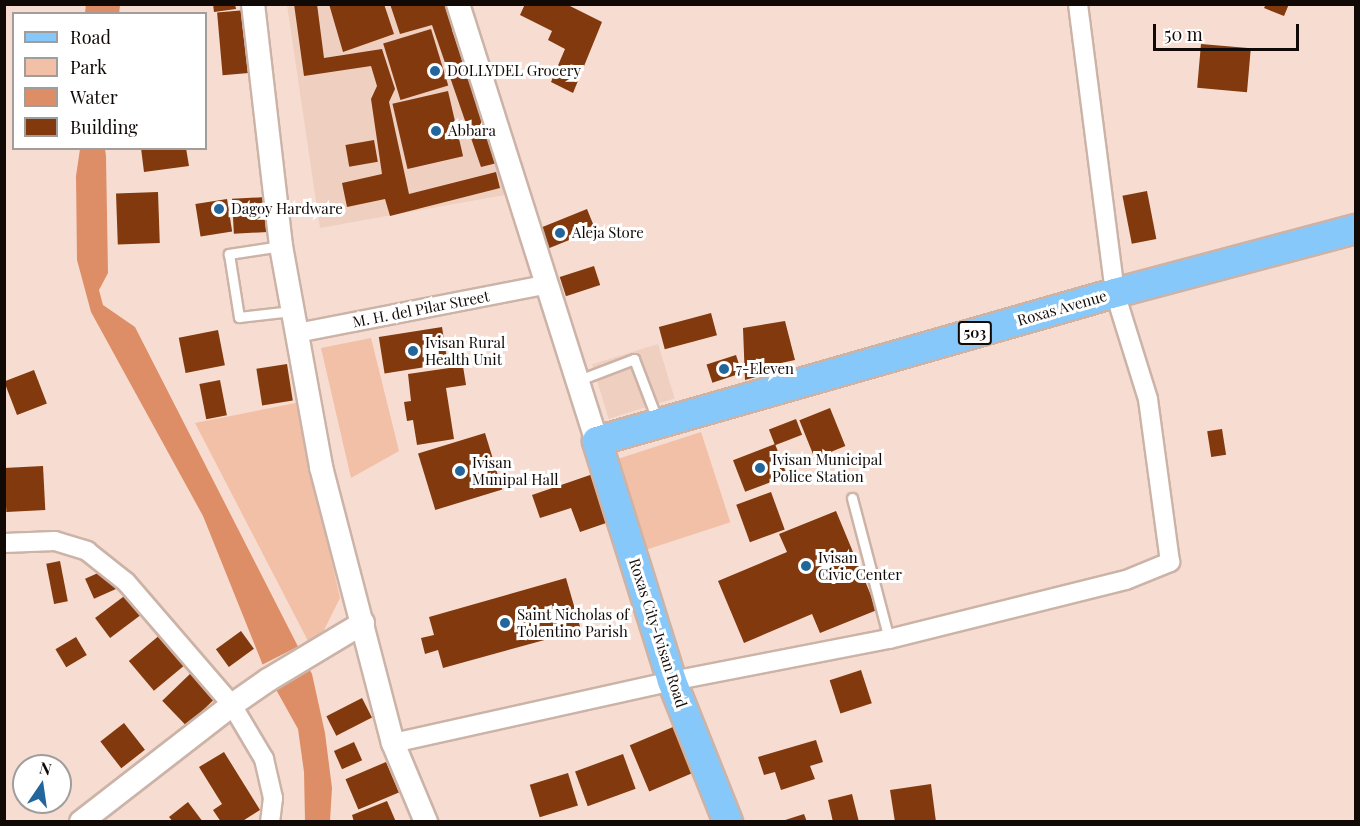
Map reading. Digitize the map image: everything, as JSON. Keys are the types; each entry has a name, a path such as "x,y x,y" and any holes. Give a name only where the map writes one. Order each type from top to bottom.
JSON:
{"main road":[{"name":"Roxas Avenue","path":"597,441 1115,293 1356,229"},
{"name":"Roxas City-Ivisan Road","path":"597,441 672,681 728,822"}],"street":[{"path":"253,4 280,246 321,467 393,743 426,822"},
{"path":"458,4 511,165 545,285 579,380 597,441"},
{"path":"393,743 672,681 889,639 1126,580 1170,562 1148,399 1115,293 1078,4"},
{"name":"M. H. del Pilar Street","path":"295,322 545,285"},
{"path":"4,543 55,541 87,551 126,582 232,705 264,759 273,798 270,822"},
{"path":"81,822 232,705 309,654 363,623"}],"lane":[{"path":"280,246 229,254 238,317 295,322"},
{"path":"579,380 634,359 658,422"},
{"path":"852,498 889,639"}],"shaded area":[{"path":"287,5 449,5 510,194 320,228"},
{"path":"658,344 675,399 609,419 592,364"}],"green space":[{"path":"371,338 399,451 351,478 321,348"},
{"path":"296,403 340,598 323,632 308,641 195,423"},
{"path":"701,432 730,522 640,552 611,461"}],"water":[{"path":"80,150 105,150 108,273 99,290 103,305 135,327 312,674 325,733 332,788 330,821 305,821 304,772 298,729 264,668 203,516 91,312 77,260 76,176"}],"pier":[{"path":"301,645 313,669 271,690 259,666"}],"building":[{"path":"213,4 235,4 236,9 214,12"},
{"path":"294,4 317,4 324,58 382,49 395,89 389,102 409,194 496,172 500,188 390,216 385,199 347,207 342,183 382,174 371,99 377,86 371,66 304,76"},
{"path":"329,4 384,4 394,34 343,52"},
{"path":"390,4 453,4 458,28 452,30 497,163 481,167 432,25 400,34"},
{"path":"525,4 566,4 602,22 573,93 551,82 565,49 548,40 552,31 520,15"},
{"path":"1266,4 1289,4 1284,16 1264,8"},
{"path":"246,10 251,73 223,75 217,13"},
{"path":"431,29 448,85 400,100 383,44"},
{"path":"1201,44 1251,48 1247,92 1197,88"},
{"path":"448,91 463,156 408,169 392,104"},
{"path":"374,140 378,162 349,167 345,145"},
{"path":"141,150 186,150 189,166 144,172"},
{"path":"1147,191 1156,239 1132,244 1122,196"},
{"path":"158,192 160,243 118,244 116,193"},
{"path":"266,197 268,232 234,234 232,199"},
{"path":"227,199 232,232 201,237 195,204"},
{"path":"587,209 595,229 545,250 537,229"},
{"path":"594,266 600,285 566,296 560,277"},
{"path":"711,313 717,335 665,349 659,327"},
{"path":"785,321 795,360 781,363 782,370 745,380 743,328"},
{"name":"Ivisan Rural Health Unit","path":"442,327 448,364 385,374 379,337"},
{"path":"218,330 225,365 186,373 179,338"},
{"name":"7-Eleven","path":"736,355 742,373 712,383 707,365"},
{"path":"287,364 293,401 262,405 256,369"},
{"path":"463,366 466,385 446,388 454,439 417,445 413,420 407,421 404,402 411,401 408,374"},
{"path":"34,370 47,404 17,415 4,381"},
{"path":"220,380 227,415 206,419 199,384"},
{"path":"830,408 845,446 815,458 799,420"},
{"path":"796,419 802,435 775,445 769,429"},
{"path":"1222,429 1226,455 1211,457 1207,431"},
{"name":"Ivisan Munipal Hall","path":"485,433 502,489 435,510 418,453"},
{"name":"Ivisan Municipal Police Station","path":"775,444 787,476 745,492 733,460"},
{"path":"43,466 45,510 6,512 4,468"},
{"path":"593,474 609,522 580,532 571,508 540,518 532,495"},
{"path":"771,492 785,530 750,542 736,505"},
{"name":"Ivisan Civic Center","path":"836,511 877,610 820,633 812,614 744,643 718,581 787,552 779,534"},
{"path":"60,561 68,601 54,604 46,564"},
{"path":"107,569 116,589 94,599 85,579"},
{"name":"Saint Nicholas of Tolentino Parish","path":"566,578 581,630 443,668 438,650 425,654 421,638 434,635 429,617"},
{"path":"127,594 142,614 110,638 95,618"},
{"path":"241,631 254,649 229,667 216,649"},
{"path":"161,634 186,664 154,691 129,661"},
{"path":"76,637 87,655 66,667 55,649"},
{"path":"861,670 872,703 840,713 830,680"},
{"path":"191,673 215,698 187,726 162,701"},
{"path":"362,698 372,718 336,736 326,716"},
{"path":"124,723 145,750 121,768 100,741"},
{"path":"673,727 693,773 649,791 630,745"},
{"path":"816,740 823,762 810,766 815,779 781,790 775,772 764,775 758,757"},
{"path":"354,742 362,760 342,769 334,751"},
{"path":"224,752 260,810 241,822 221,822 213,810 222,804 199,767"},
{"path":"623,754 636,789 588,806 575,771"},
{"path":"386,762 399,792 358,810 345,779"},
{"path":"568,773 578,806 540,817 530,785"},
{"path":"931,784 936,822 895,822 890,790"},
{"path":"852,794 859,822 833,822 828,800"},
{"path":"387,801 396,822 354,822 352,815"},
{"path":"188,802 203,822 173,822 169,817"},
{"path":"804,814 807,822 782,822 782,821"}],"waterway":[{"path":"102,12 103,4"}],"place":[{"name":"DOLLYDEL Grocery","path":"435,71"},
{"name":"Abbara","path":"436,131"},
{"name":"Dagoy Hardware","path":"219,209"},
{"name":"Aleja Store","path":"560,233"},
{"name":"Ivisan Rural Health Unit","path":"413,351"},
{"name":"7-Eleven","path":"724,369"},
{"name":"Ivisan Municipal Police Station","path":"760,468"},
{"name":"Ivisan Munipal Hall","path":"460,471"},
{"name":"Ivisan Civic Center","path":"806,566"},
{"name":"Saint Nicholas of Tolentino Parish","path":"505,623"}]}
